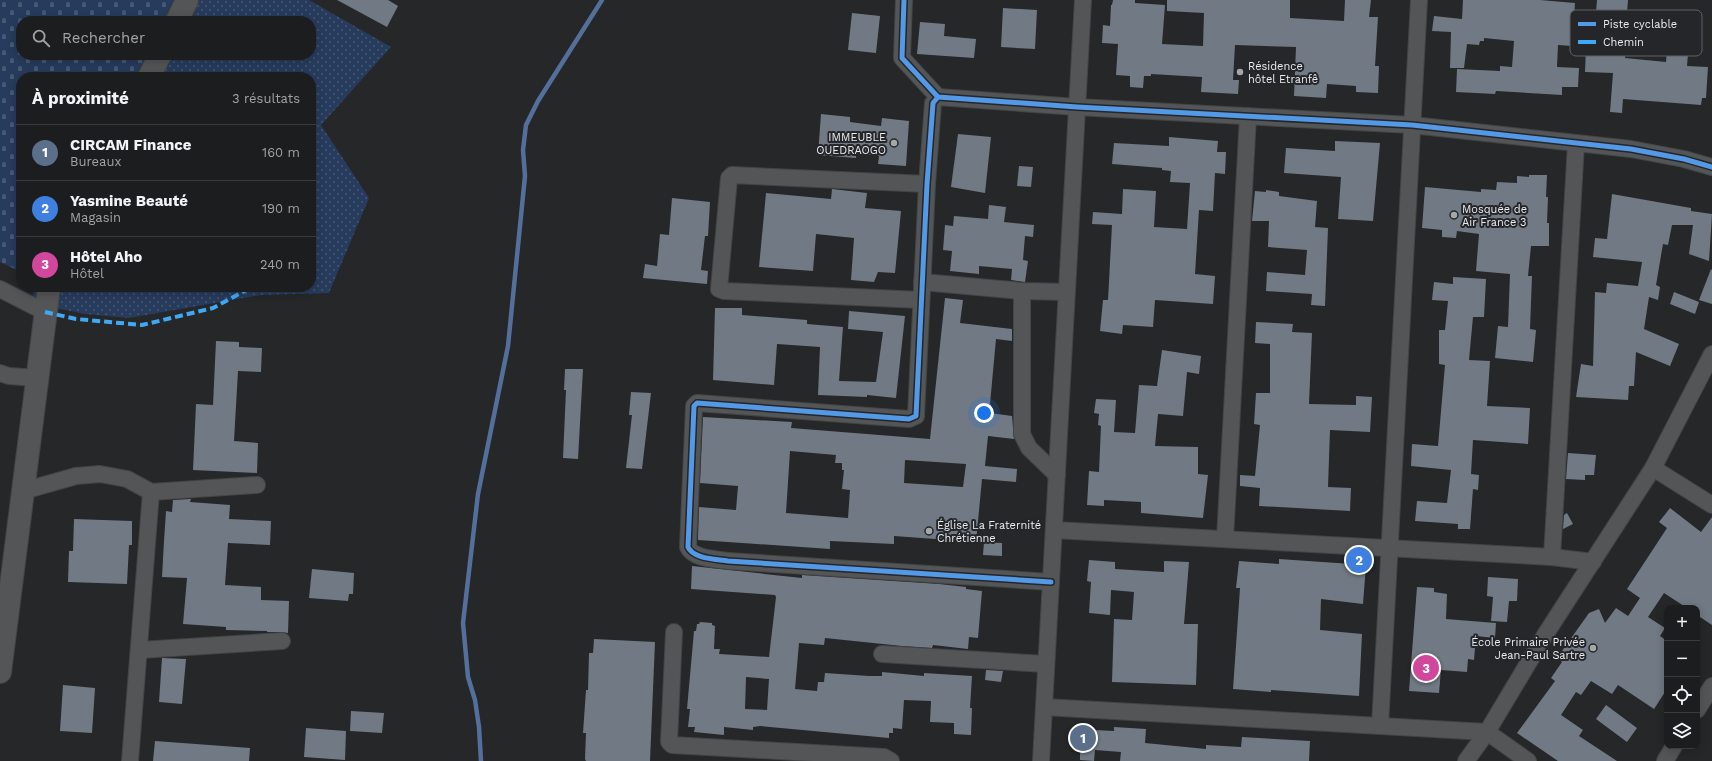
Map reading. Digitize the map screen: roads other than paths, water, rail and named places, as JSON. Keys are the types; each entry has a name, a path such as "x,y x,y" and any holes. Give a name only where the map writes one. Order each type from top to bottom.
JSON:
{"street":[{"path":"180,16 188,0"},
{"path":"904,0 902,58 938,97 1077,107 1412,125 1631,149 1684,159 1712,167"},
{"path":"1041,761 1082,0"},
{"path":"1380,726 1419,0"},
{"path":"152,72 158,60"},
{"path":"938,97 933,103 927,184 916,416 912,419 701,402 694,406 688,547 690,552 696,555 728,561 1051,582"},
{"path":"1225,539 1248,116"},
{"path":"1552,557 1576,144"},
{"path":"921,300 724,291 719,288 729,178 732,175 927,184"},
{"path":"922,282 1022,291 1067,292"},
{"path":"0,290 45,312"},
{"path":"1022,291 1022,434 1029,448 1057,475"},
{"path":"0,672 48,292"},
{"path":"1466,761 1487,732 1545,635 1653,468 1712,354"},
{"path":"0,373 9,376 37,378"},
{"path":"1653,468 1712,505"},
{"path":"23,491 76,476 100,474 127,479 151,492 257,485"},
{"path":"130,761 140,650 151,492"},
{"path":"1054,530 1552,557 1593,562"},
{"path":"674,632 669,742 672,745 738,755 884,758 891,761"},
{"path":"140,650 282,641"},
{"path":"882,654 1046,664"},
{"path":"1700,707 1710,695"},
{"path":"1044,708 1487,732 1528,761"},
{"path":"1665,761 1672,749"}],"waterway":[{"path":"481,761 479,727 475,700 468,677 463,623 478,494 508,346 525,176 523,150 526,125 538,101 602,0"}],"place":[{"name":"Résidence hôtel Etranfê","path":"1240,72"},
{"name":"IMMEUBLE OUEDRAOGO","path":"894,143"},
{"name":"Mosquée de Air France 3","path":"1454,215"},
{"name":"Église La Fraternité Chrétienne","path":"929,531"},
{"name":"Yasmine Beauté","path":"1359,560"},
{"name":"École Primaire Privée Jean-Paul Sartre","path":"1593,648"},
{"name":"Hôtel Aho","path":"1426,668"},
{"name":"CIRCAM Finance","path":"1083,738"}]}
